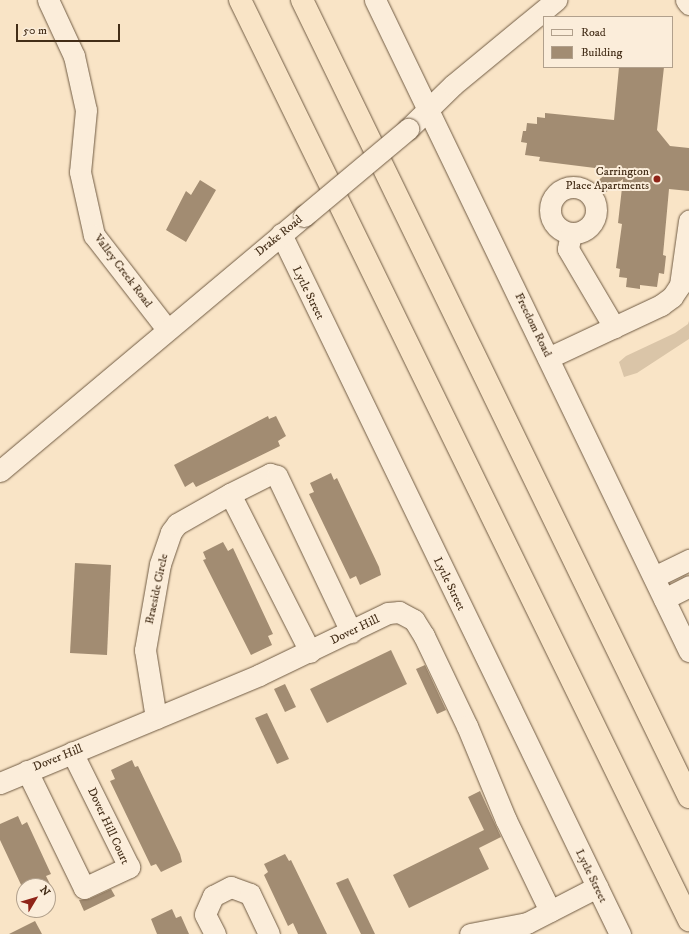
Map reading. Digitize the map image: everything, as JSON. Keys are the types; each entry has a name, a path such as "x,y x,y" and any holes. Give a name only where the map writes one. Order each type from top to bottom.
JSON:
{"highway":[{"path":"240,0 689,920"},
{"path":"302,0 689,797"}],"street":[{"name":"Valley Creek Road","path":"48,0 74,56 86,110 80,172 94,235 167,329"},
{"name":"Freedom Road","path":"375,0 429,109 689,650"},
{"name":"Drake Road","path":"0,471 167,329 408,129 453,85 556,0"},
{"path":"686,0 689,4"},
{"path":"548,358 661,305 672,297 680,285 686,268 689,221"},
{"path":"571,233 568,249 614,327"},
{"name":"Lytle Street","path":"281,234 620,934"},
{"name":"Braeside Circle","path":"156,718 145,650 160,564 171,532 177,524 230,494 270,474 277,476 351,632"},
{"path":"230,494 310,652"},
{"path":"654,577 689,560"},
{"path":"664,599 689,586"},
{"name":"Dover Hill","path":"0,783 310,652 388,613 399,612 407,614 419,626 467,726 506,820 550,911"},
{"name":"Dover Hill Court","path":"27,771 84,888 129,867 72,752"},
{"path":"215,934 205,914 214,896 231,887 250,894 269,934"},
{"path":"470,934 527,922 597,887"}],"shaded area":[{"path":"689,321 689,339 637,373 624,377 619,362 626,356 675,333 688,324"}],"building":[{"name":"Carrington Place Apartments","path":"619,68 664,68 657,130 670,146 689,148 689,191 669,189 663,255 666,256 664,274 659,273 657,287 640,285 640,289 626,287 627,278 619,277 620,269 616,268 622,224 618,223 623,179 605,193 596,182 611,170 539,161 540,157 525,155 527,143 521,142 523,131 526,131 527,123 537,124 537,117 545,118 545,113 614,120"},
{"path":"200,180 216,190 186,242 166,230 186,191 191,195"},
{"path":"268,416 269,419 276,416 286,436 278,441 280,446 196,487 193,482 185,487 174,465"},
{"path":"331,473 334,480 337,478 379,567 381,575 360,585 356,576 350,579 309,494 314,492 310,483"},
{"path":"223,542 228,551 233,548 273,634 268,636 272,645 251,655 203,560 206,559 203,552"},
{"path":"75,563 111,565 107,655 70,653"},
{"path":"391,650 407,684 327,723 310,689"},
{"path":"425,665 446,710 437,714 416,669"},
{"path":"285,684 296,707 285,712 274,689"},
{"path":"267,713 289,759 277,764 255,718"},
{"path":"132,760 135,767 138,766 180,854 182,862 161,872 156,864 151,866 110,781 115,779 111,770"},
{"path":"480,791 501,837 479,848 489,869 409,908 393,875 484,830 468,797"},
{"path":"18,816 22,825 27,822 51,874 46,876 47,878 18,878 0,840 0,824"},
{"path":"285,854 289,861 291,860 327,934 298,934 293,923 288,926 264,875 268,872 264,864"},
{"path":"348,878 375,934 361,934 336,883"},
{"path":"111,889 115,896 84,911 79,900 89,899"},
{"path":"172,909 176,918 181,916 189,934 157,934 151,919"},
{"path":"35,921 42,934 9,934"}],"place":[{"name":"Carrington Place Apartments","path":"657,179"}]}
